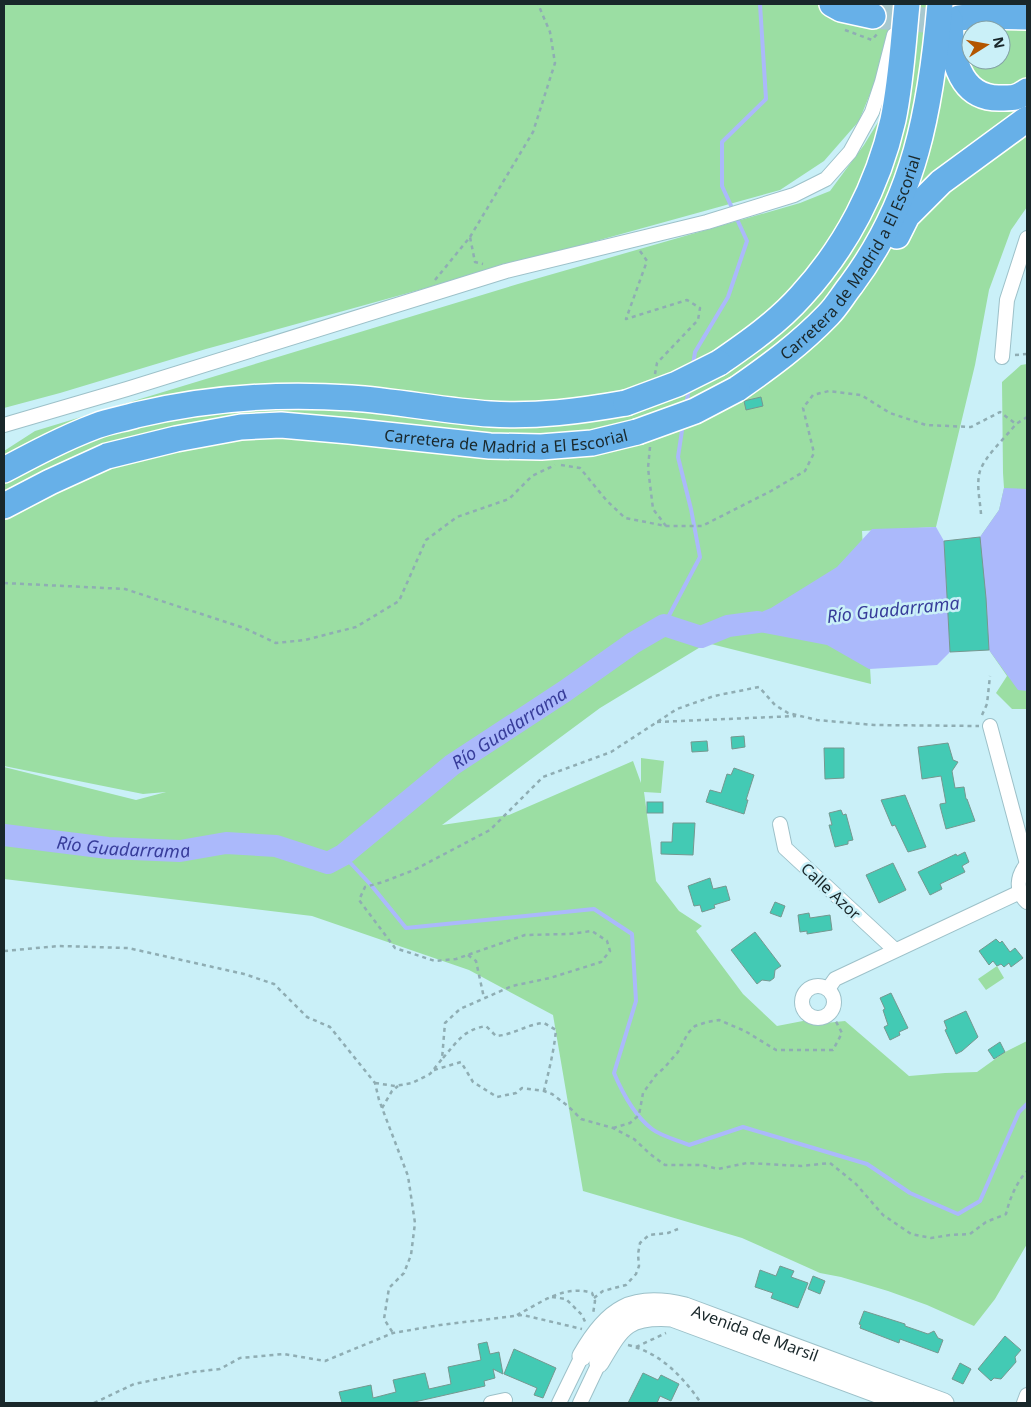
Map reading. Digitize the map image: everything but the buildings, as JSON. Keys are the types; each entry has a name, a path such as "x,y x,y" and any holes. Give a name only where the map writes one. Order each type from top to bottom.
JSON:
{"highway":[{"path":"832,4 841,9 873,16"},
{"name":"Carretera de Madrid a El Escorial","path":"4,470 38,452 98,425 168,408 238,398 288,395 352,398 491,414 532,414 584,411 626,402 677,384 719,362 755,338 800,298 833,258 860,212 881,162 893,121 901,72 907,4"},
{"name":"Carretera de Madrid a El Escorial","path":"4,506 50,482 107,456 176,439 241,427 281,425 349,430 490,446 541,447 592,443 637,432 695,412 737,389 786,355 829,314 868,262 895,212 912,168 925,120 935,61 940,4"},
{"path":"962,12 1004,4"},
{"path":"962,12 1027,17"},
{"path":"962,12 950,46 958,72 969,87 988,98 1017,98 1027,91"},
{"path":"786,355 820,335 856,297 892,246 907,216 941,182 1027,119"}],"street":[{"path":"4,424 136,386 506,271 707,222 794,195 826,179 850,152 872,112 894,36 907,4"},
{"path":"1002,357 1008,300 1027,238"},
{"path":"828,989 835,980 895,950 1023,897 1018,882 1020,872 1027,864 984,726"},
{"name":"Calle Azor","path":"780,824 785,848 895,950"},
{"path":"817,986 828,989 834,1000 831,1012 826,1016 814,1017 804,1009 802,1003 806,992 817,986"},
{"name":"Avenida de Marsil","path":"582,1356 591,1335 628,1306 647,1302 665,1302 685,1307 944,1403"},
{"name":"Avenida de Marsil","path":"599,1364 614,1338 627,1323 639,1318 672,1317 904,1403"},
{"path":"559,1403 582,1356"},
{"path":"580,1403 599,1364"},
{"path":"1024,1403 1027,1395"}],"path":[{"path":"421,297 470,237 533,132 555,63 550,32 538,4"},
{"path":"470,237 475,262 506,271"},
{"path":"632,240 647,261 626,319 687,300 700,308 698,320 657,363"},
{"path":"4,583 126,589 244,628 276,643 305,640 356,627 399,601 426,540 457,517 508,500 532,476 556,464 580,468 607,501 625,518 666,526 702,526 771,491 805,471 814,453 802,408 813,395 829,391 861,396 890,413 926,425 971,427 1000,412 1016,424"},
{"path":"981,514 980,471 988,457 1016,424 1027,418"},
{"path":"442,1059 445,1023 460,1009 512,986 550,978 601,962 610,951 607,941 592,931 569,934 525,935 456,959 435,961 395,948 359,900 365,887 414,870 490,830 543,777 610,752 677,709 714,696 759,687 775,705 788,713 817,720 874,725 984,726 990,676"},
{"path":"657,722 800,716"},
{"path":"4,950 59,946 128,948 244,974 274,984 307,1017 330,1027 375,1083 382,1109 408,1176 415,1223 411,1255 404,1273 389,1288 384,1319 393,1333"},
{"path":"468,955 476,962 484,998"},
{"path":"613,1128 630,1123 639,1115 643,1093 656,1075 678,1052 688,1033 695,1026 719,1020 745,1031 776,1050 833,1050 842,1033 831,1012"},
{"path":"375,1083 399,1085 412,1083 430,1074 466,1032 478,1027 486,1026 496,1036 507,1035 533,1024 544,1023 556,1030 554,1052 550,1060 544,1091"},
{"path":"434,1070 461,1062 473,1082 497,1096 516,1093 522,1088 544,1091 568,1106 581,1119 613,1128 634,1139 665,1165 702,1165 718,1169 747,1163 800,1166 830,1163 856,1184 883,1215 911,1234 932,1238 970,1234 986,1222 1006,1214 1010,1197 1027,1171"},
{"path":"382,1109 392,1091 399,1085"},
{"path":"594,1298 603,1291 626,1285 636,1274 639,1266 638,1254 640,1243 650,1235 668,1233 678,1229"},
{"path":"514,1316 551,1297 572,1290 582,1290 592,1293 594,1298 591,1335"},
{"path":"551,1297 566,1299 582,1315 591,1335"},
{"path":"94,1403 134,1384 193,1372 220,1369 240,1358 284,1354 325,1361 393,1333 514,1316 522,1315 582,1329 591,1335"},
{"path":"669,1329 665,1334 636,1347 676,1370 701,1403"}],"green space":[{"path":"4,4 1027,4 1027,207 1011,230 989,290 975,365 936,527 862,531 871,684 707,643 600,708 442,825 509,815 633,761 641,783 641,758 664,761 661,793 644,792 656,881 679,911 702,926 696,931 743,994 777,1026 808,1020 816,1024 845,1021 909,1076 977,1072 1005,1052 1027,1041 1027,1244 995,1299 974,1326 927,1305 888,1291 841,1277 820,1273 742,1238 583,1191 553,1015 469,970 312,916 4,879 4,767 136,800 166,792 143,794 4,766 4,451 35,431 518,284 800,203 830,191 864,145 886,109 888,71 874,84 859,121 824,161 780,190 206,349 4,408"},
{"path":"1027,364 1027,709 1012,709 996,693 1007,676 989,650 980,537 999,510 1004,488 1002,382 1021,365"},
{"path":"997,966 1004,978 986,990 978,979"}],"water":[{"path":"1004,488 1027,489 1027,691 1018,690 989,650 980,537 999,510"},
{"path":"936,527 944,541 950,652 937,665 869,669 827,645 728,626 771,608 837,567 872,529"}],"waterway":[{"path":"733,210 722,186 722,142 766,99 760,4"},
{"path":"693,365 695,352 728,297 747,241 736,217"},
{"path":"686,405 689,389"},
{"path":"664,625 700,557 691,509 678,457 683,424"},
{"name":"Río Guadarrama","path":"4,835 108,848 180,851 226,843 276,846 328,863 343,855 452,765 565,691 633,643 664,625 701,637 728,626 758,622"},
{"path":"343,855 371,885 406,928 594,909 632,934 636,1001 614,1073 630,1103 646,1124 660,1134 689,1145 743,1127 867,1164 910,1193 958,1214 980,1201 1019,1112 1027,1104"}],"tunnel":[{"path":"873,16 924,20 959,18"}]}
